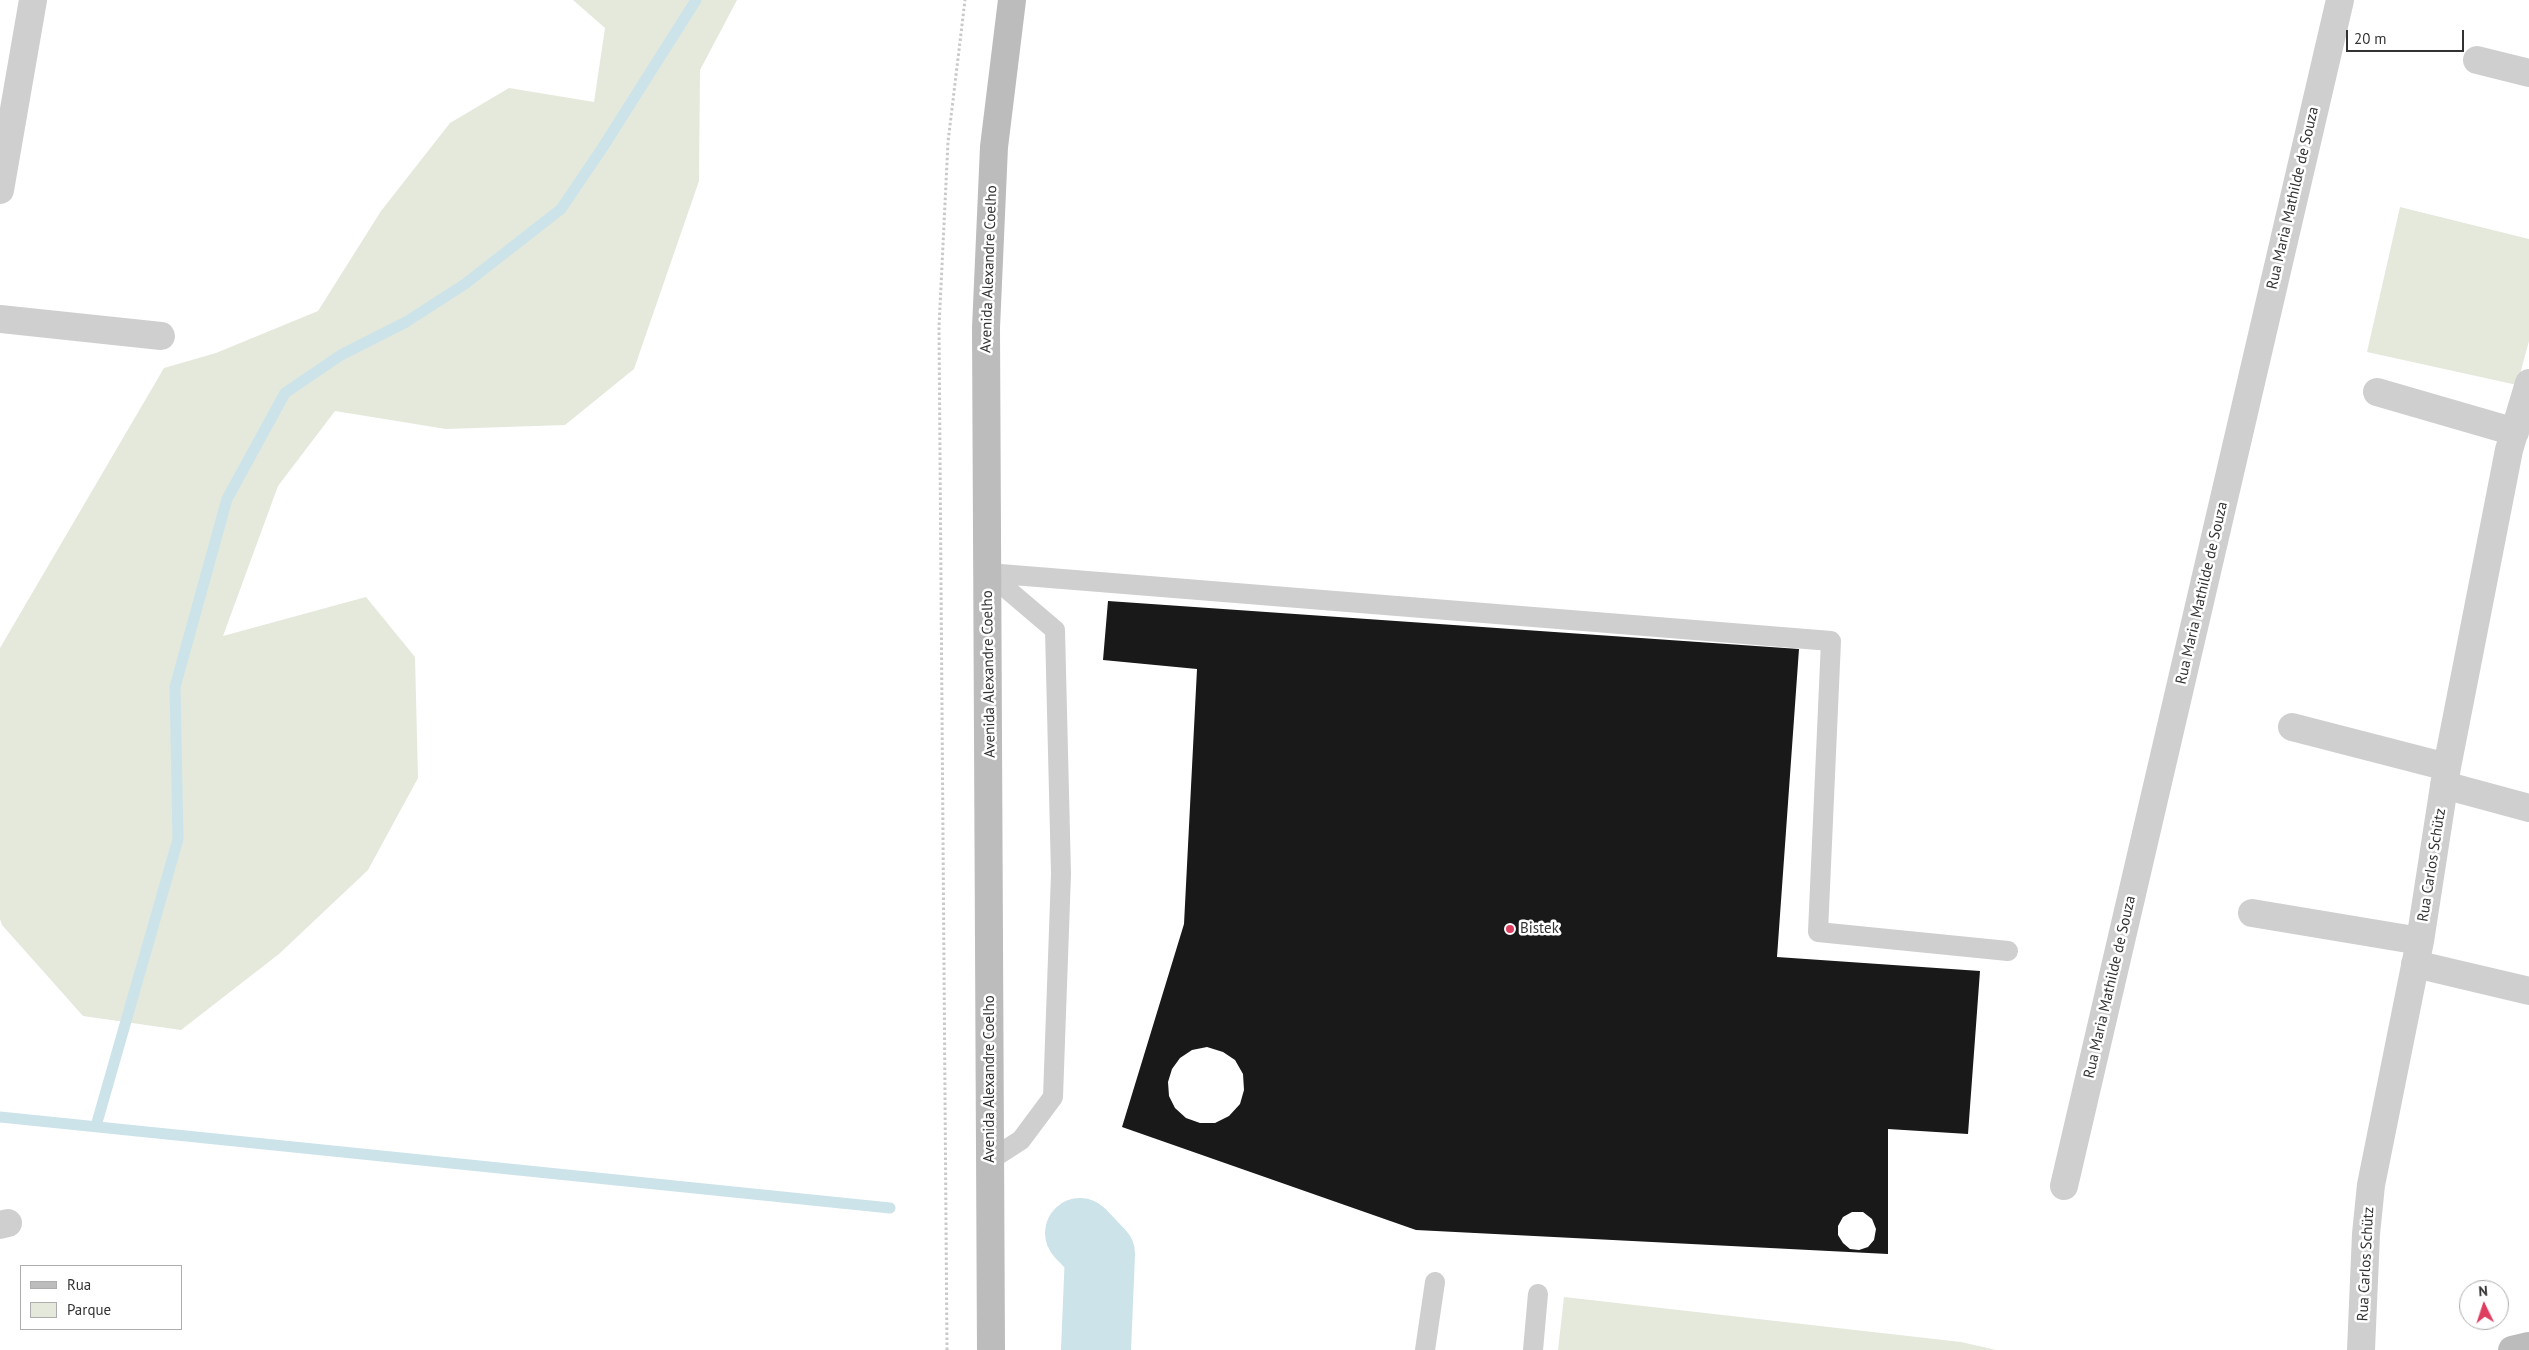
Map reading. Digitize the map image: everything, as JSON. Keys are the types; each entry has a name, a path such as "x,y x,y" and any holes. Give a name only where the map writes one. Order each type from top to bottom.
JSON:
{"main road":[{"name":"Avenida Alexandre Coelho","path":"991,1350 986,328 989,225 994,147 1012,0"},
{"path":"2512,1350 2529,1346"}],"street":[{"path":"0,190 33,0"},
{"name":"Rua Maria Mathilde de Souza","path":"2064,1186 2340,0"},
{"path":"2477,60 2529,73"},
{"path":"0,320 161,336"},
{"name":"Rua Carlos Schütz","path":"2361,1350 2366,1234 2371,1185 2418,952 2446,776 2518,446 2529,383"},
{"path":"2377,392 2518,446"},
{"path":"2292,727 2446,776 2529,808"},
{"path":"2252,913 2418,952 2529,991"}],"lane":[{"path":"988,573 1831,640 1818,932 2008,951"},
{"path":"988,573 1055,630 1061,874 1053,1097 1021,1140 990,1160"},
{"path":"1425,1350 1435,1282"},
{"path":"1533,1350 1538,1294"}],"path":[{"path":"947,1350 939,327 948,142 965,0"}],"green space":[{"path":"573,0 737,0 700,70 699,181 634,369 565,425 446,429 335,411 278,486 223,636 366,597 415,657 418,778 368,870 279,954 181,1030 83,1016 2,925 0,919 0,648 164,368 216,353 318,311 381,211 450,123 509,88 594,102 605,28"},
{"path":"2400,207 2529,239 2529,341 2517,385 2367,352"},
{"path":"1564,1297 1961,1342 1996,1350 1558,1350"}],"building":[{"path":"1108,601 1799,649 1777,957 1980,971 1968,1134 1888,1129 1888,1254 1416,1230 1122,1127 1184,924 1197,669 1103,660","holes":["1207,1047 1223,1052 1235,1060 1243,1074 1244,1090 1240,1104 1229,1116 1215,1123 1200,1123 1186,1118 1175,1108 1169,1096 1168,1082 1172,1069 1180,1058 1192,1050","1852,1212 1863,1212 1872,1219 1876,1229 1874,1240 1868,1247 1859,1250 1850,1249 1838,1235 1838,1226 1843,1217"]}],"waterway":[{"path":"96,1126 178,839 175,687 227,499 285,393 341,355 406,322 465,284 561,209 603,147 696,0"},
{"path":"0,1117 890,1208"},
{"path":"1080,1233 1100,1254 1096,1350"}],"place":[{"name":"Bistek","path":"1510,929"}]}
